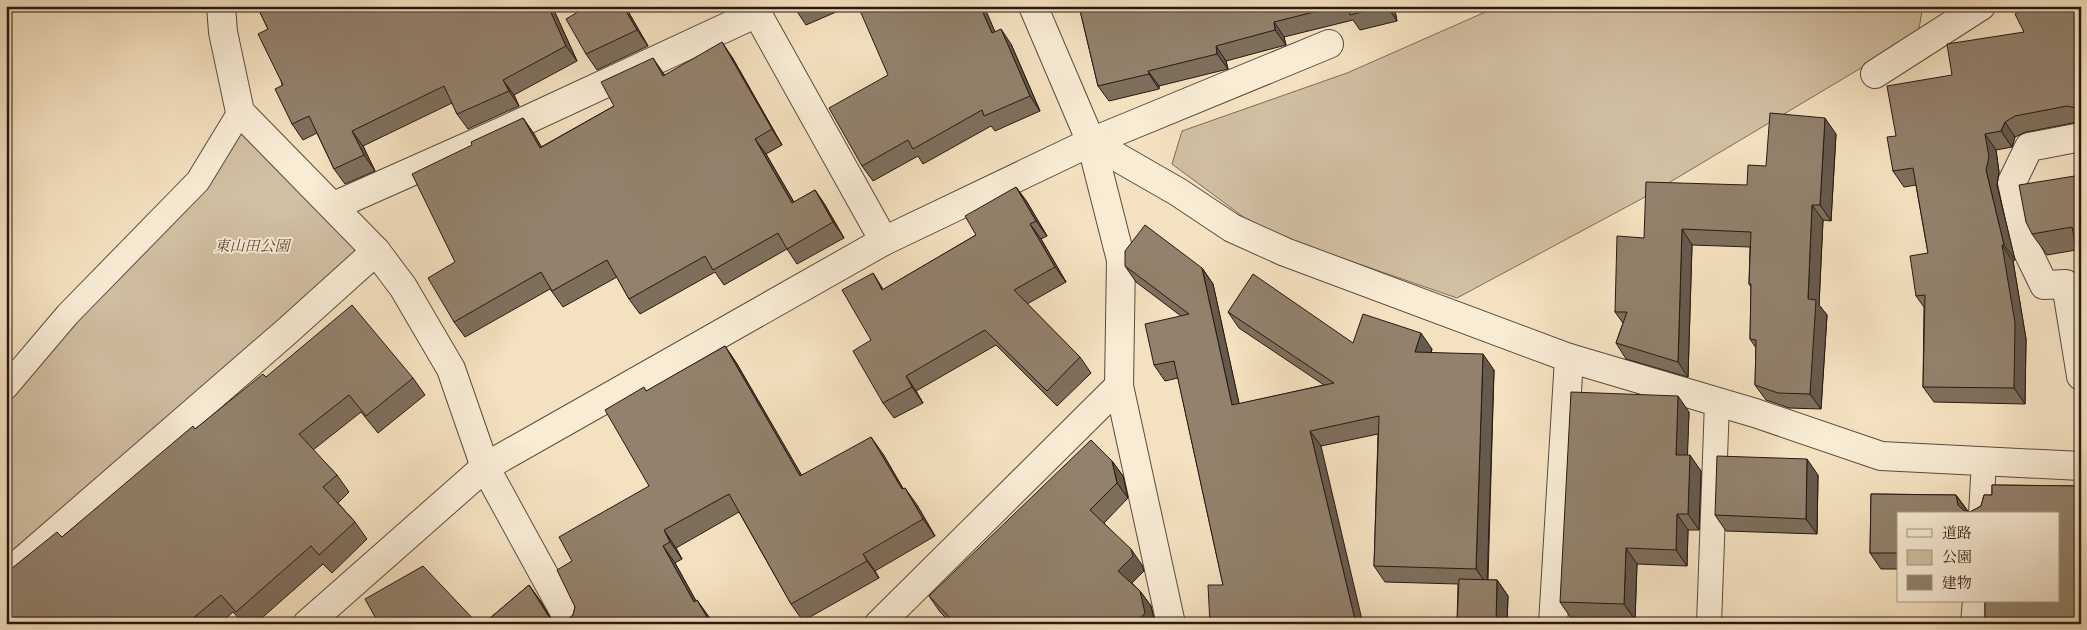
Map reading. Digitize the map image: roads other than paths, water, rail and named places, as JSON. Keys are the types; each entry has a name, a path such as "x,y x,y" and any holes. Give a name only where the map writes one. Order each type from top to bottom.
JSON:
{"street":[{"path":"221,6 223,32 240,112 376,251 403,287 451,369 485,467 571,624"},
{"path":"1033,6 1091,142 1121,260 1119,386 1171,624"},
{"path":"1875,74 1981,6"},
{"path":"334,206 505,130 754,10 795,79 884,241"},
{"path":"308,623 485,467 884,241 1091,142 1329,44"},
{"path":"2081,138 2029,147 2012,182 2026,248 2044,285 2066,284 2081,376"},
{"path":"1091,142 1178,192 1232,228 1285,252 1569,358 1717,402 1880,456 2081,466"},
{"path":"6,575 285,333 376,251"},
{"path":"1553,624 1569,358"},
{"path":"879,624 1119,386"}],"lane":[{"path":"6,387 68,314 198,181 240,112"},
{"path":"1709,624 1717,402"},
{"path":"1980,512 1984,461"},
{"path":"1974,624 1975,602"}],"park label":[{"name":"東山田公園","path":"252,246"}]}
